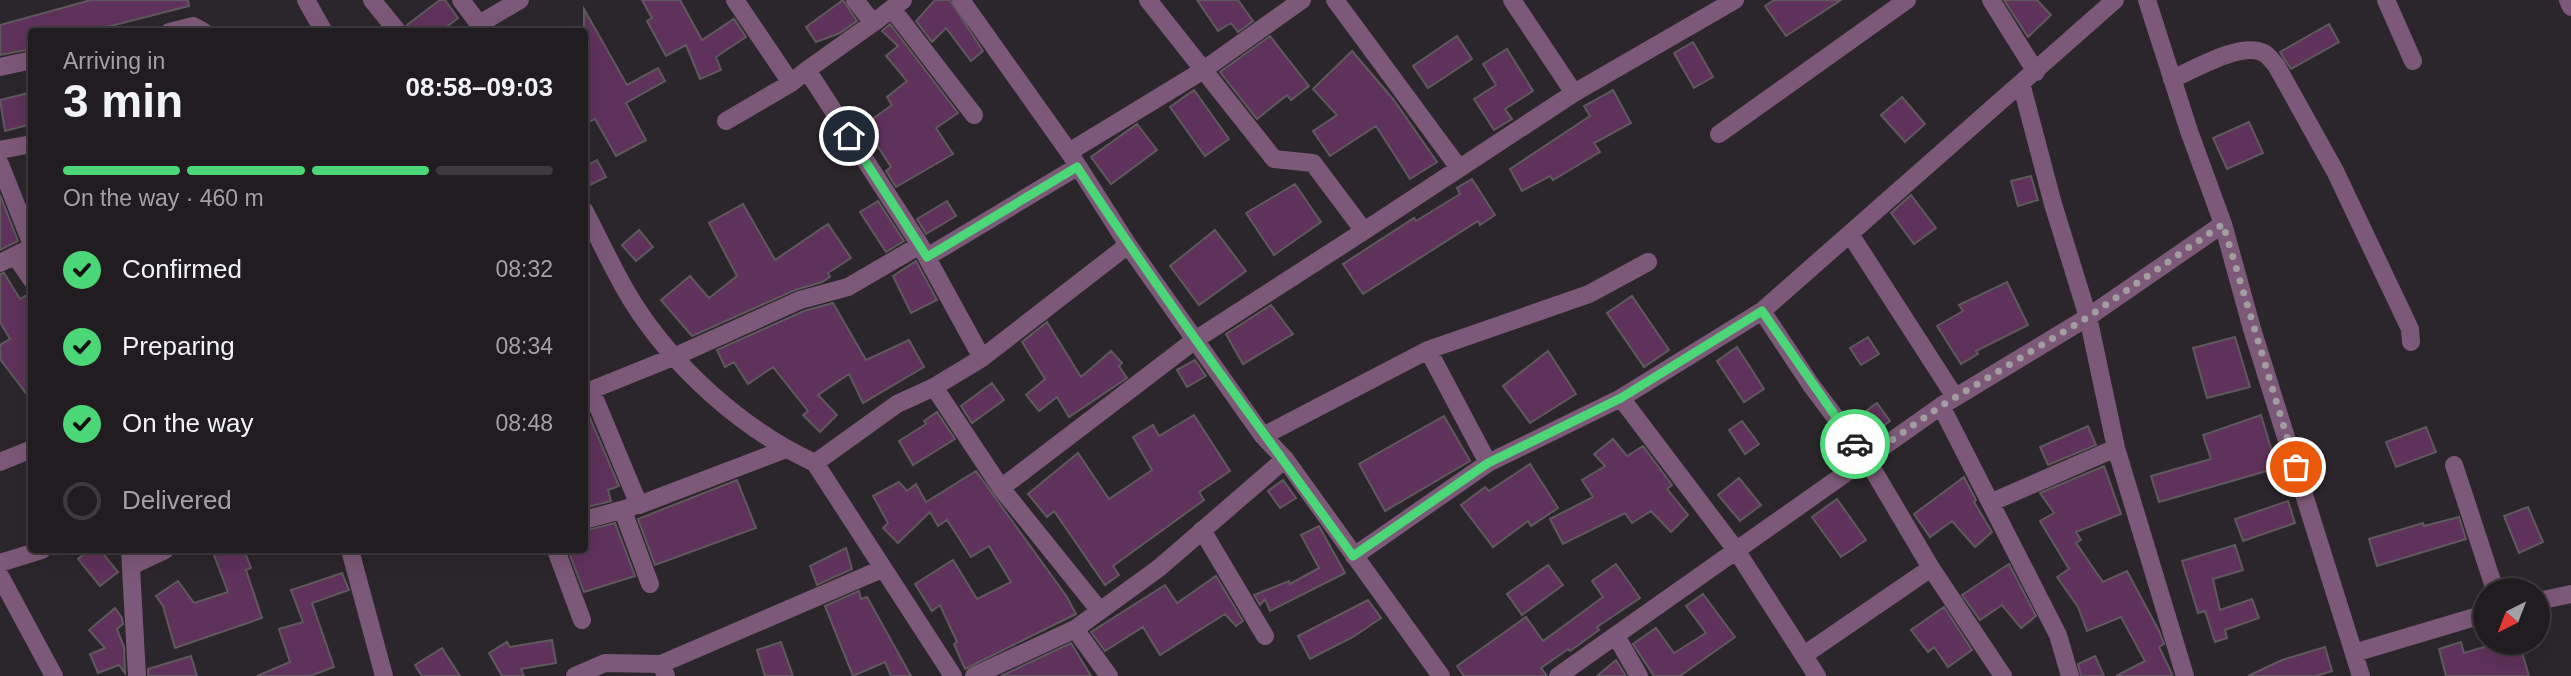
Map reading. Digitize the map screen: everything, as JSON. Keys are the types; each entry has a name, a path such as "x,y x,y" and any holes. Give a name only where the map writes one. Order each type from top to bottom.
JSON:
{"street":[{"path":"306,0 322,28"},
{"path":"372,0 395,28"},
{"path":"461,0 483,27 520,0"},
{"path":"735,0 791,83"},
{"path":"855,0 873,23"},
{"path":"961,0 1073,160 1128,245 1263,436 1285,459 1441,676"},
{"path":"1148,0 1274,159 1313,163 1364,231"},
{"path":"650,584 631,508 588,391 676,356 800,300 848,287 923,251 1073,160 1302,0"},
{"path":"1335,0 1459,168"},
{"path":"1512,0 1574,93"},
{"path":"1001,488 1195,340 1710,6 1735,0"},
{"path":"1719,134 1907,0"},
{"path":"1992,0 2028,78 2053,204 2088,317 2116,448 2185,676"},
{"path":"1353,556 1488,463 1621,398 1762,311 2115,0"},
{"path":"2147,0 2223,224 2252,329 2361,676"},
{"path":"2386,0 2413,61"},
{"path":"2568,0 2571,7"},
{"path":"726,121 791,83 898,5 974,115"},
{"path":"2172,79 2228,54 2249,49 2264,53 2276,65 2335,170 2410,329 2411,342"},
{"path":"0,67 28,61"},
{"path":"807,71 923,251 982,358"},
{"path":"0,150 28,145"},
{"path":"0,164 28,236"},
{"path":"588,218 631,300 699,383 786,449 815,463 953,676"},
{"path":"1558,676 1948,402 2088,317 2223,224"},
{"path":"1850,234 1948,402 1992,502 2058,635 2070,676"},
{"path":"815,463 897,404 934,387 982,358 1128,245"},
{"path":"28,248 8,260 28,277"},
{"path":"1263,436 1428,350 1589,294 1648,262"},
{"path":"1762,311 1811,385 1866,458 1931,568 2003,676"},
{"path":"1428,350 1488,463"},
{"path":"934,387 1001,488 1100,611"},
{"path":"1621,398 1735,550 1816,676"},
{"path":"1992,502 2116,448"},
{"path":"588,519 631,508 786,449"},
{"path":"0,463 28,451"},
{"path":"974,676 1075,629 1159,568 1285,459"},
{"path":"2454,465 2491,578"},
{"path":"1202,530 1265,636"},
{"path":"0,563 32,553"},
{"path":"135,675 131,557 151,553"},
{"path":"351,553 384,676"},
{"path":"557,553 582,620"},
{"path":"1804,655 1931,568"},
{"path":"575,676 605,663 663,670 882,569"},
{"path":"0,576 54,676"},
{"path":"2550,598 2571,594"},
{"path":"2354,653 2473,618"},
{"path":"1075,629 1109,676"},
{"path":"1616,636 1639,676"}],"building":[{"path":"91,0 188,0 189,6 103,28 28,28 28,50 0,55 0,25"},
{"path":"440,0 445,0 458,18 445,28 408,28 407,25"},
{"path":"642,0 680,0 702,40 734,19 746,37 716,57 721,70 700,79 686,45 666,56 647,21 652,18"},
{"path":"843,0 857,21 840,33 816,42 806,27"},
{"path":"935,0 950,0 983,51 971,61 946,28 932,42 916,21"},
{"path":"1197,0 1238,0 1253,21 1238,32 1231,23 1218,31"},
{"path":"1774,0 1841,0 1786,36 1765,6"},
{"path":"2004,0 2037,0 2051,15 2028,37"},
{"path":"584,9 627,85 658,68 665,81 626,103 646,140 616,156 595,119 588,122 588,28 584,28"},
{"path":"890,24 958,113 936,128 953,154 896,187 886,171 891,167 864,125 892,105 887,97 907,81 886,56 898,46 882,31"},
{"path":"2329,24 2339,42 2291,69 2280,52"},
{"path":"1270,36 1309,86 1291,100 1287,95 1257,119 1220,72"},
{"path":"1457,36 1472,59 1428,88 1413,66"},
{"path":"1693,42 1713,77 1694,88 1674,53"},
{"path":"1507,49 1533,91 1505,109 1512,119 1494,130 1474,99 1496,85 1483,64"},
{"path":"1352,51 1394,100 1437,162 1410,179 1376,126 1330,156 1313,131 1337,115 1313,89"},
{"path":"1194,90 1229,139 1205,156 1170,107"},
{"path":"1613,90 1631,123 1594,143 1600,152 1553,180 1550,176 1522,191 1510,169 1590,116 1584,106"},
{"path":"28,93 28,125 5,131 0,100"},
{"path":"1902,97 1925,124 1905,142 1881,115"},
{"path":"2249,122 2263,153 2227,169 2213,138"},
{"path":"1137,124 1157,150 1111,184 1091,157"},
{"path":"597,160 606,177 588,186 588,165"},
{"path":"2031,176 2038,200 2018,206 2011,181"},
{"path":"1472,179 1495,215 1480,225 1478,221 1363,294 1343,264 1414,218 1416,221 1460,194 1457,188"},
{"path":"1295,184 1321,222 1274,255 1246,213"},
{"path":"0,195 18,241 0,250"},
{"path":"1911,195 1936,228 1914,244 1891,213"},
{"path":"878,201 904,241 886,252 860,212"},
{"path":"947,201 956,216 926,234 917,219"},
{"path":"743,204 775,260 828,224 851,258 828,273 830,277 822,282 795,290 692,336 661,300 690,276 709,298 737,276 709,223"},
{"path":"639,230 653,247 636,261 622,245"},
{"path":"1215,230 1246,271 1199,305 1170,266"},
{"path":"916,261 937,300 911,313 893,276"},
{"path":"4,273 20,299 28,294 28,396 0,359 0,345 10,339 0,322 0,274"},
{"path":"2007,282 2028,325 1976,351 1978,354 1961,364 1937,326 1963,311 1959,305"},
{"path":"1632,296 1669,350 1644,367 1607,313"},
{"path":"833,303 866,360 909,340 924,367 863,403 849,374 818,395 837,415 820,432 803,415 808,411 773,367 748,384 734,362 725,367 717,350 804,311"},
{"path":"1271,305 1293,334 1243,364 1226,334"},
{"path":"1047,322 1081,377 1111,351 1122,363 1119,366 1127,378 1069,417 1057,397 1039,411 1026,395 1045,379 1022,342"},
{"path":"1868,337 1879,354 1861,365 1850,348"},
{"path":"2235,337 2250,387 2207,398 2193,348"},
{"path":"1737,347 1764,389 1744,402 1717,361"},
{"path":"1548,351 1576,394 1530,423 1503,386"},
{"path":"1195,360 1206,376 1187,387 1177,370"},
{"path":"992,383 1004,400 972,423 961,406"},
{"path":"1877,403 1890,421 1868,437 1855,419"},
{"path":"937,412 955,439 913,465 899,441 926,424 924,421"},
{"path":"588,413 619,486 608,490 611,501 588,507"},
{"path":"1194,415 1230,471 1199,492 1204,500 1113,566 1119,575 1105,585 1054,511 1047,517 1028,494 1078,453 1109,499 1152,470 1133,437 1153,425 1159,436"},
{"path":"2261,415 2277,468 2159,502 2151,476 2211,459 2203,435"},
{"path":"1444,416 1470,461 1385,511 1359,464"},
{"path":"1742,421 1759,444 1745,454 1729,430"},
{"path":"2088,426 2096,445 2048,465 2040,447"},
{"path":"2426,427 2436,452 2396,467 2386,442"},
{"path":"1613,439 1627,456 1643,446 1672,485 1667,489 1688,515 1671,532 1651,511 1632,523 1625,513 1563,544 1550,519 1593,497 1582,480 1605,466 1594,454"},
{"path":"1530,464 1558,508 1531,526 1528,521 1493,547 1461,505 1485,487 1489,491"},
{"path":"2104,466 2121,514 2076,532 2081,540 2076,543 2103,582 2127,571 2159,631 2164,644 2159,647 2173,676 2116,676 2145,661 2121,617 2087,631 2078,607 2057,577 2069,569 2040,521 2054,513 2040,493"},
{"path":"976,471 1067,597 1076,614 965,669 954,644 957,642 940,605 932,611 915,584 953,560 977,599 1011,582 989,546 971,557 947,520 938,526 930,512 898,543 883,528 888,523 873,496 899,482 907,491 916,484 926,502"},
{"path":"1964,477 1976,500 1974,502 1992,532 1975,547 1952,521 1930,537 1914,514"},
{"path":"1739,478 1761,505 1740,521 1718,495"},
{"path":"737,480 756,528 655,565 638,519"},
{"path":"1283,480 1296,498 1280,508 1268,491"},
{"path":"1837,499 1866,540 1841,557 1812,517"},
{"path":"2288,501 2295,523 2243,541 2235,519"},
{"path":"2528,507 2543,542 2519,553 2504,516"},
{"path":"2459,517 2466,539 2377,566 2369,539 2423,523 2424,526"},
{"path":"615,523 635,576 584,592 569,553 588,553 588,530"},
{"path":"1319,526 1345,573 1270,611 1265,599 1260,605 1254,595 1289,581 1290,584 1319,568 1301,535"},
{"path":"2235,545 2243,570 2213,579 2220,610 2252,599 2259,618 2225,630 2227,638 2215,642 2205,611 2198,613 2182,561"},
{"path":"846,548 852,569 817,585 810,566"},
{"path":"85,553 102,553 118,572 100,586 78,559"},
{"path":"213,553 245,553 251,568 246,570 262,618 175,648 163,606 156,596 178,581 194,603 228,592"},
{"path":"1616,564 1640,598 1597,627 1599,630 1570,651 1568,649 1541,668 1547,676 1464,676 1457,666 1526,617 1543,641 1603,597 1592,581"},
{"path":"2009,564 2036,616 2021,628 2002,605 1980,620 1962,595"},
{"path":"1548,565 1563,585 1522,615 1507,594"},
{"path":"342,573 349,590 312,603 334,667 310,676 257,676 290,662 279,629 303,622 291,590"},
{"path":"1216,576 1243,621 1236,626 1225,614 1160,655 1143,627 1105,651 1091,632 1165,585 1177,603"},
{"path":"859,591 861,599 867,597 911,676 891,676 885,662 853,676 825,606"},
{"path":"1703,594 1735,637 1680,676 1654,676 1633,644 1656,628 1674,653 1706,633 1686,606"},
{"path":"1368,600 1381,618 1353,637 1310,659 1298,636"},
{"path":"1944,607 1972,650 1948,667 1934,647 1928,652 1911,630"},
{"path":"115,608 123,624 117,629 124,647 125,673 119,665 98,673 90,654 105,648 89,630"},
{"path":"552,640 556,663 521,669 524,676 502,676 489,653 507,642 510,647"},
{"path":"781,642 793,676 765,676 757,650"},
{"path":"2461,642 2464,653 2473,650 2473,655 2523,655 2529,676 2446,676 2439,649"},
{"path":"1071,643 1091,676 1001,676"},
{"path":"2325,647 2332,671 2316,676 2248,676 2282,660"},
{"path":"442,648 460,676 422,676 415,665"},
{"path":"191,656 197,676 148,676 148,669"},
{"path":"2095,656 2104,676 2081,676 2078,664"},
{"path":"1616,660 1626,676 1597,676"}],"way so far":[{"path":"1855,444 1866,458 1941,406 2088,317 2223,224 2252,329 2296,467"}],"route":[{"path":"849,136 927,257 1077,167 1128,245 1263,436 1285,459 1353,556 1488,463 1621,398 1762,311 1811,385 1855,444"}]}
